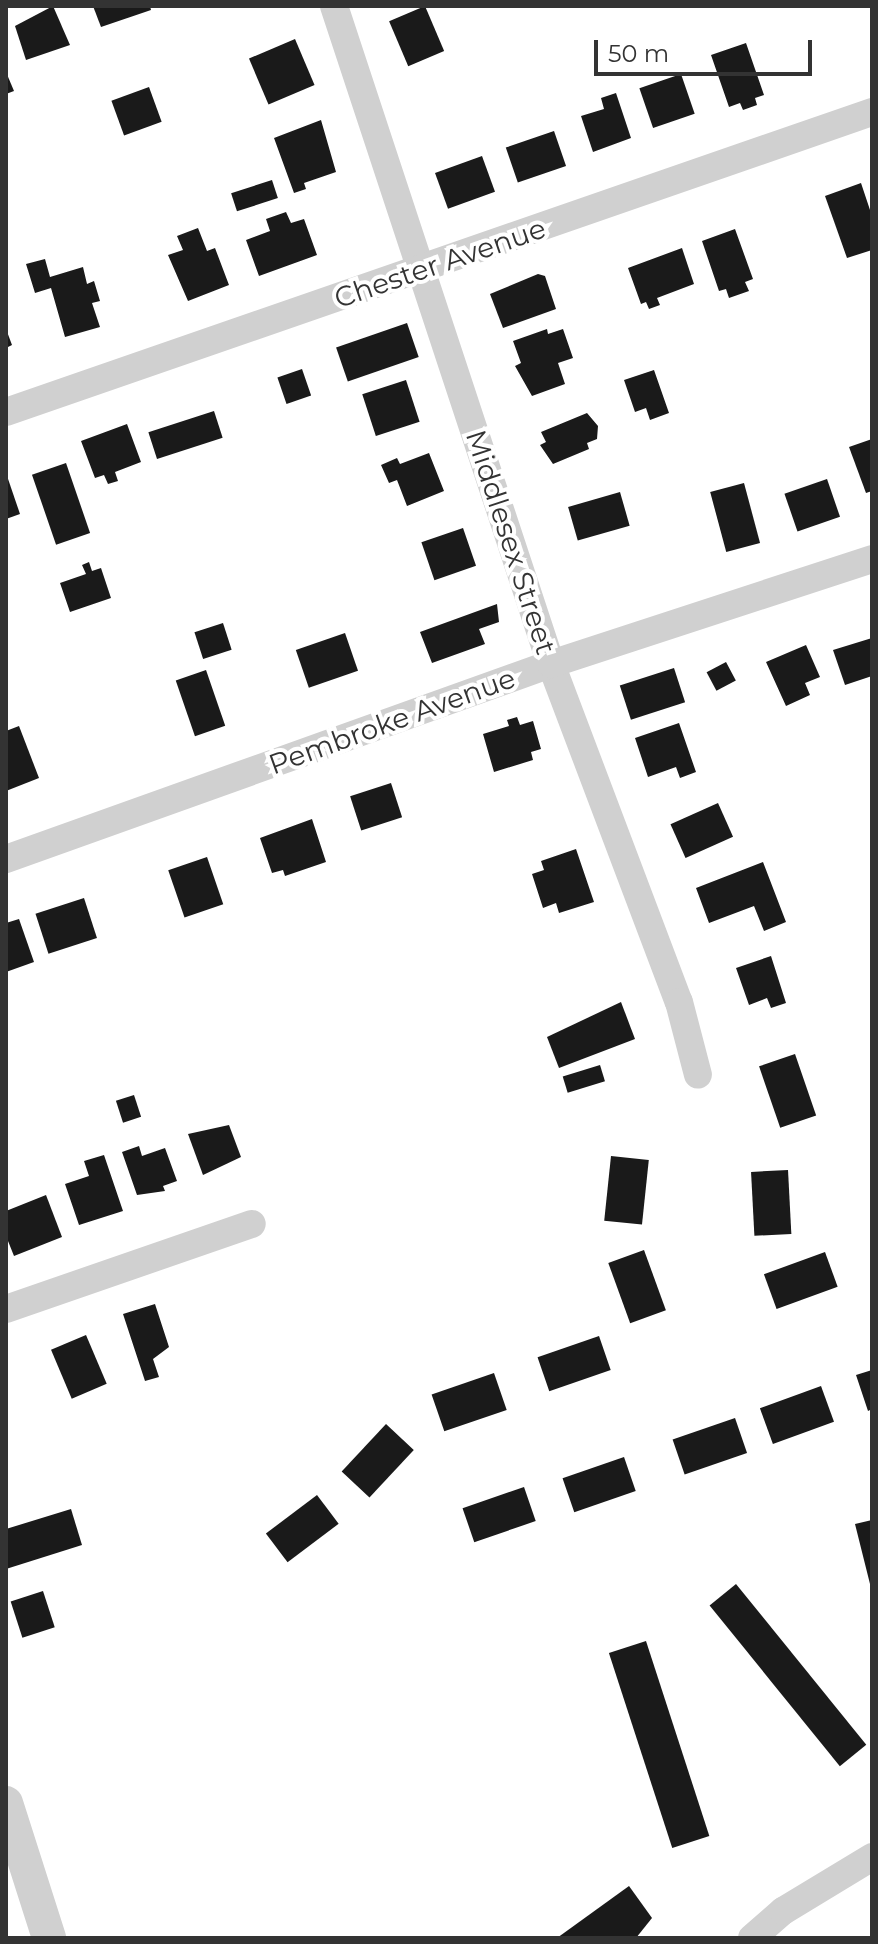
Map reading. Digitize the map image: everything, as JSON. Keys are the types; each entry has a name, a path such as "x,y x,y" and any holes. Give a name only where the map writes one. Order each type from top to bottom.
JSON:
{"street":[{"name":"Middlesex Street","path":"334,6 551,664 679,1002 698,1075"},
{"name":"Chester Avenue","path":"6,412 872,112"},
{"name":"Pembroke Avenue","path":"6,859 551,664 872,559"},
{"path":"6,1309 252,1224"},
{"path":"6,1803 49,1938"},
{"path":"752,1938 783,1911 872,1857"}],"building":[{"path":"53,6 70,45 26,60 15,26"},
{"path":"93,6 150,6 151,10 101,27"},
{"path":"425,6 444,51 408,66 389,21"},
{"path":"295,39 315,85 269,105 249,59"},
{"path":"746,43 764,95 755,98 757,105 743,110 740,103 729,107 711,55"},
{"path":"6,72 14,91 6,94"},
{"path":"681,74 695,114 653,128 639,88"},
{"path":"149,87 162,122 124,135 111,101"},
{"path":"616,93 631,138 593,152 581,116 604,109 601,98"},
{"path":"321,120 336,172 304,183 306,189 294,193 274,138"},
{"path":"554,131 566,166 518,183 506,148"},
{"path":"482,156 495,192 448,209 435,173"},
{"path":"272,180 278,198 237,211 231,193"},
{"path":"861,183 872,216 872,250 847,258 825,196"},
{"path":"286,212 291,223 304,219 317,255 259,276 246,240 270,231 266,219"},
{"path":"198,228 207,251 215,248 229,285 188,301 168,255 183,250 177,236"},
{"path":"735,229 753,279 745,282 749,291 729,298 726,289 719,291 702,241"},
{"path":"682,248 694,284 657,298 660,305 649,309 646,302 641,304 628,268"},
{"path":"45,259 50,277 83,267 87,284 94,281 100,301 92,303 100,327 65,337 51,288 35,293 26,264"},
{"path":"538,274 545,276 556,309 503,328 490,294"},
{"path":"407,323 419,357 348,381 336,347"},
{"path":"6,329 12,345 6,348"},
{"path":"547,329 548,334 563,329 573,358 558,363 565,384 532,396 515,366 521,363 513,341"},
{"path":"302,369 311,395 287,404 277,377"},
{"path":"654,370 669,413 650,420 646,408 635,412 624,380"},
{"path":"406,380 420,422 376,436 362,394"},
{"path":"214,411 223,438 157,459 148,432"},
{"path":"587,413 598,426 597,439 587,443 589,449 553,464 540,445 546,442 541,432"},
{"path":"127,424 141,462 115,472 118,481 108,484 104,475 95,478 81,441"},
{"path":"872,439 872,491 866,493 849,447"},
{"path":"429,453 444,491 407,506 397,480 389,483 381,465 397,458 400,464"},
{"path":"66,463 90,533 56,545 32,475"},
{"path":"6,473 20,514 6,519"},
{"path":"827,479 840,517 797,531 784,494"},
{"path":"744,483 760,543 726,552 710,492"},
{"path":"620,492 630,526 578,541 568,507"},
{"path":"463,528 476,566 434,580 421,542"},
{"path":"89,562 92,571 101,568 111,598 70,612 60,583 86,574 82,565"},
{"path":"497,604 499,622 479,629 485,644 432,663 420,632"},
{"path":"223,623 232,650 203,659 194,632"},
{"path":"345,633 358,671 309,688 296,650"},
{"path":"872,638 872,676 845,685 833,650"},
{"path":"806,645 820,677 805,683 810,695 786,706 766,662"},
{"path":"726,662 736,681 716,691 707,672"},
{"path":"674,668 685,702 631,720 620,686"},
{"path":"206,670 225,726 195,736 176,680"},
{"path":"517,717 520,725 533,721 541,749 531,752 533,760 494,772 483,734 509,726 507,720"},
{"path":"679,723 696,772 680,778 676,767 648,777 635,738"},
{"path":"19,726 39,778 6,791 6,731"},
{"path":"391,783 402,817 361,831 350,796"},
{"path":"718,803 733,837 686,858 670,824"},
{"path":"312,819 326,862 285,876 283,870 272,873 260,838"},
{"path":"576,849 594,902 559,913 556,903 543,908 532,874 544,870 541,861"},
{"path":"207,857 223,904 185,918 168,870"},
{"path":"763,862 786,922 764,931 754,906 709,923 696,888"},
{"path":"84,898 97,938 48,954 35,914"},
{"path":"19,919 34,962 6,972 6,923"},
{"path":"771,956 786,1003 771,1008 767,998 749,1005 736,968"},
{"path":"621,1002 635,1039 559,1068 547,1037"},
{"path":"795,1054 816,1115 780,1128 759,1066"},
{"path":"600,1065 605,1081 568,1093 563,1076"},
{"path":"134,1095 141,1117 123,1123 116,1101"},
{"path":"229,1125 241,1157 203,1175 188,1134"},
{"path":"139,1146 142,1156 165,1148 177,1181 163,1186 165,1191 137,1195 122,1152"},
{"path":"104,1155 123,1211 79,1225 65,1184 89,1176 84,1161"},
{"path":"611,1156 649,1160 642,1225 604,1221"},
{"path":"788,1170 791,1234 754,1236 751,1172"},
{"path":"46,1195 62,1237 14,1256 6,1236 6,1211"},
{"path":"644,1250 666,1310 630,1323 608,1263"},
{"path":"825,1252 838,1287 777,1309 764,1274"},
{"path":"155,1304 169,1347 153,1359 159,1377 145,1381 123,1314"},
{"path":"86,1335 107,1384 72,1399 51,1350"},
{"path":"599,1336 611,1370 549,1391 538,1357"},
{"path":"872,1370 872,1409 868,1411 856,1375"},
{"path":"494,1373 507,1410 444,1431 432,1394"},
{"path":"821,1386 834,1422 773,1444 760,1408"},
{"path":"735,1418 747,1453 685,1474 673,1439"},
{"path":"386,1424 414,1450 369,1497 342,1472"},
{"path":"624,1457 636,1491 574,1512 563,1478"},
{"path":"524,1487 536,1521 474,1542 463,1508"},
{"path":"317,1495 339,1524 288,1562 266,1534"},
{"path":"71,1509 82,1545 6,1569 6,1529"},
{"path":"872,1520 872,1587 871,1588 855,1524"},
{"path":"736,1584 866,1745 840,1766 710,1605"},
{"path":"43,1591 55,1627 22,1638 11,1602"},
{"path":"646,1641 709,1836 672,1848 609,1653"},
{"path":"629,1886 652,1918 636,1938 557,1938"}]}
